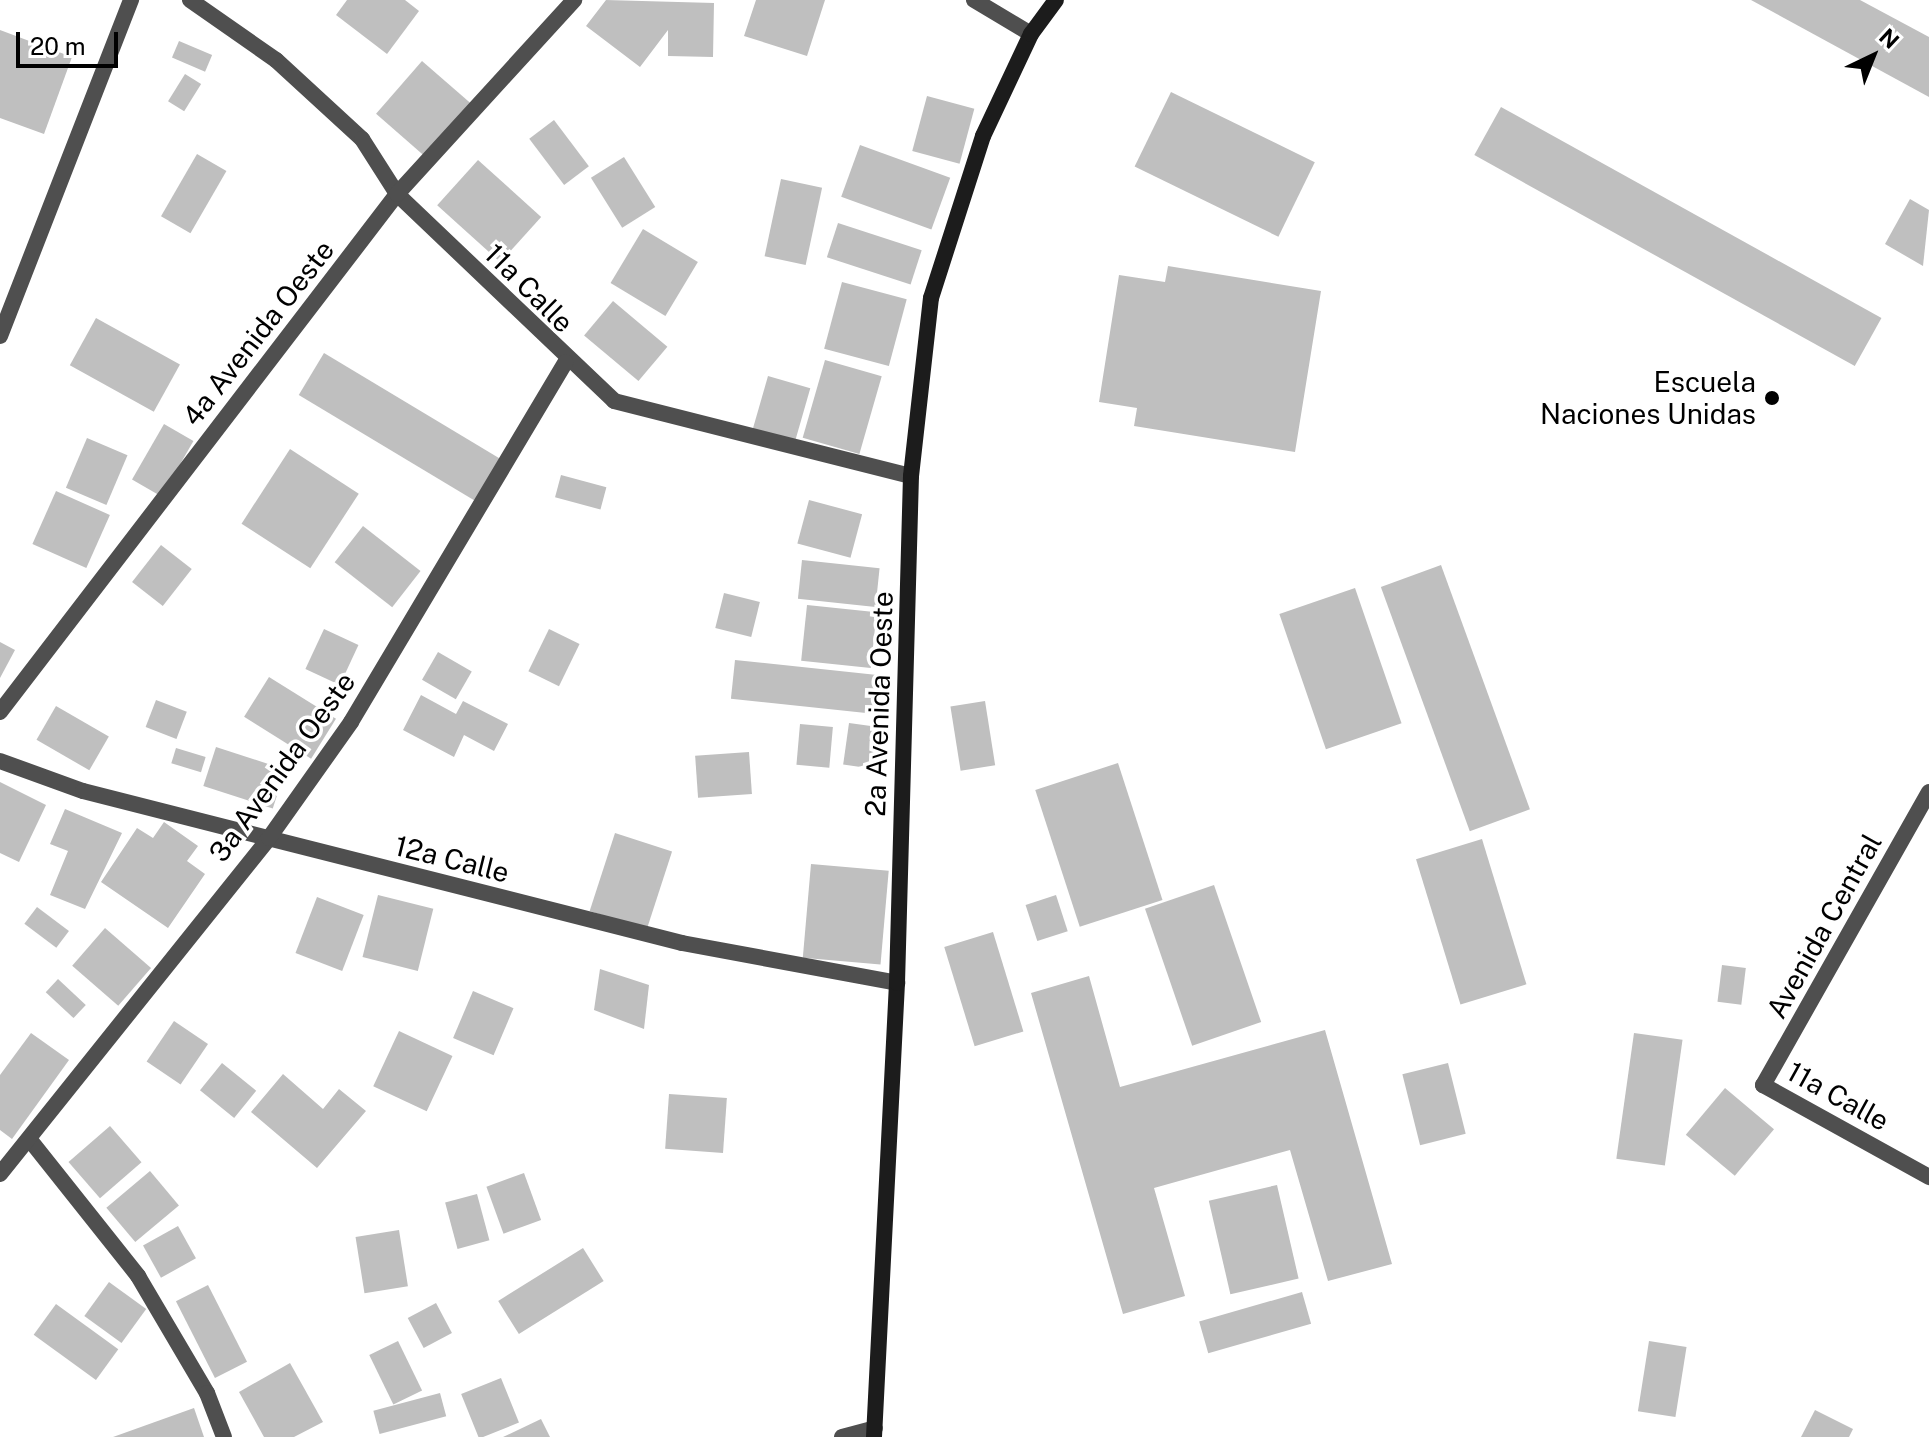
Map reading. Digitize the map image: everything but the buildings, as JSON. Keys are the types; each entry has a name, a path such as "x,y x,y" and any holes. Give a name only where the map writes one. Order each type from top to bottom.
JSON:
{"street":[{"name":"11a Calle","path":"190,0 276,60 362,139 397,194 566,362 614,401 911,476"},
{"name":"4a Avenida Oeste","path":"0,712 397,194 574,0"},
{"path":"974,0 1031,34"},
{"name":"2a Avenida Oeste","path":"874,1433 897,983 911,476 931,298 983,136 1031,34 1056,0"},
{"path":"0,336 125,1"},
{"name":"3a Avenida Oeste","path":"0,1174 269,838 351,722 566,362"},
{"name":"12a Calle","path":"0,761 83,791 682,943 897,983"},
{"name":"Avenida Central","path":"1763,1085 1929,792"},
{"name":"11a Calle","path":"1763,1085 1929,1177"},
{"path":"30,1140 138,1276 207,1393 224,1437"},
{"path":"842,1437 874,1433"}],"place":[{"name":"Escuela Naciones Unidas","path":"1772,398"}]}
